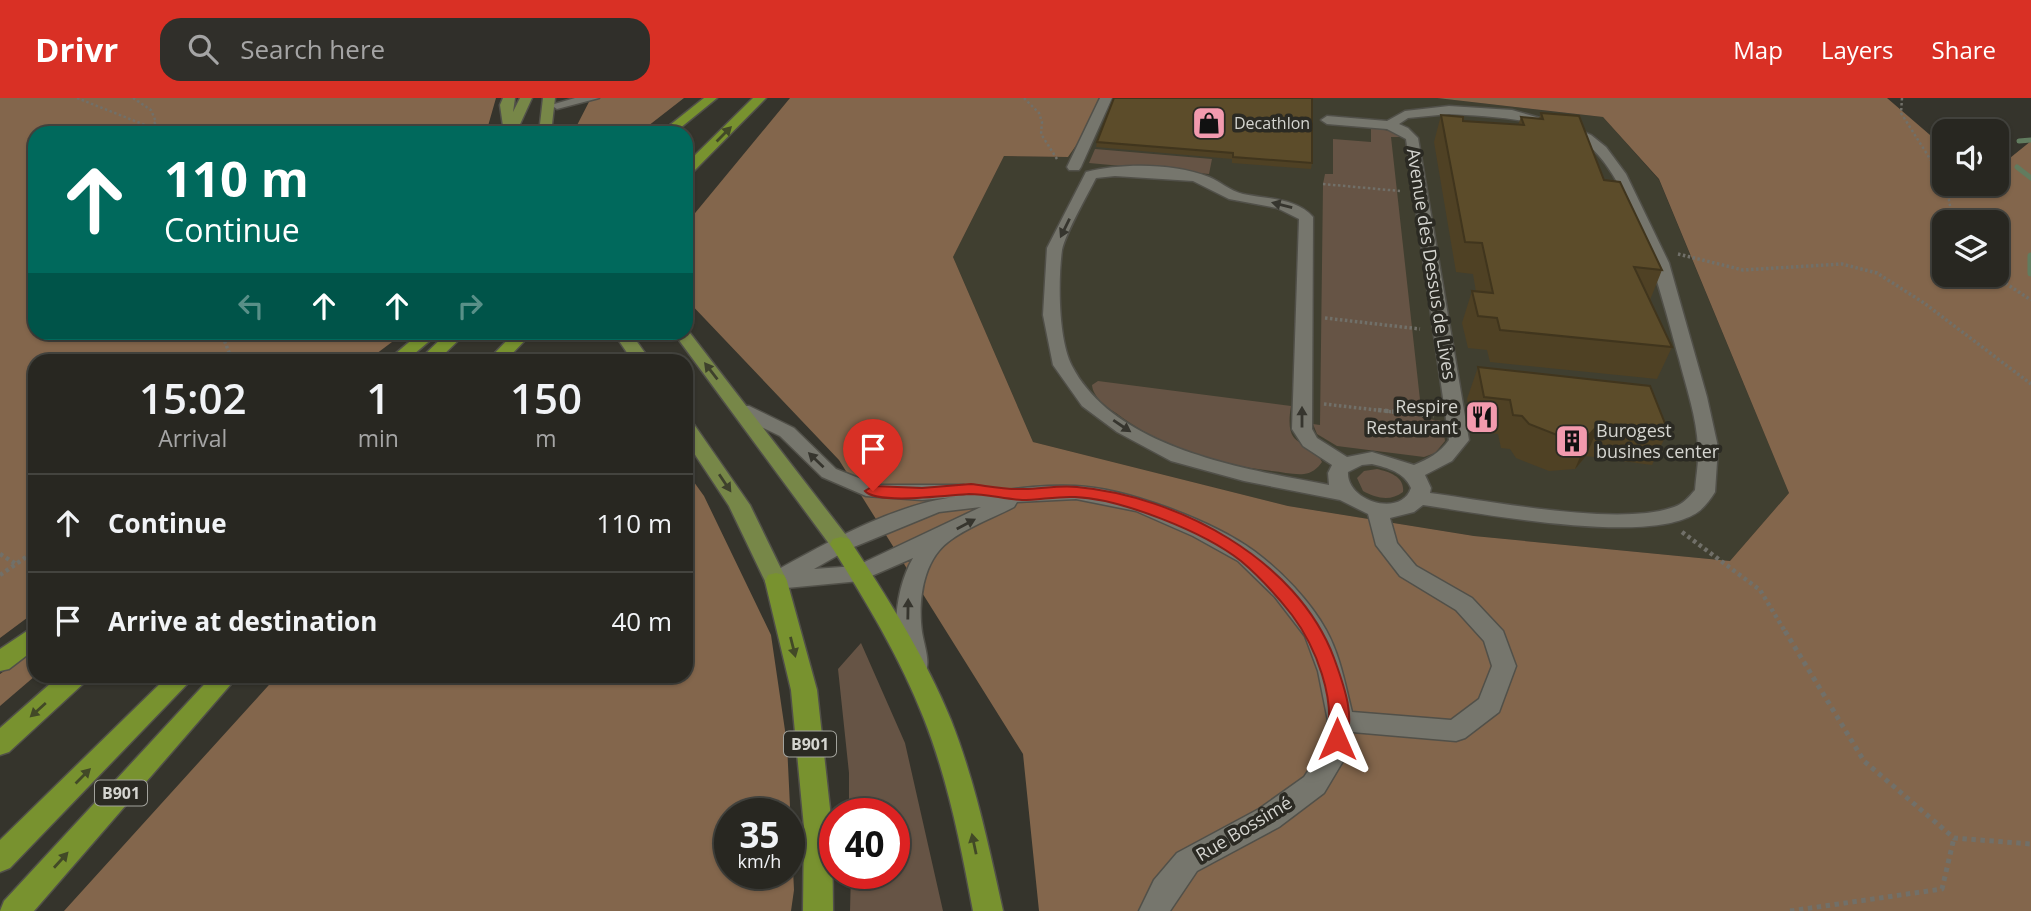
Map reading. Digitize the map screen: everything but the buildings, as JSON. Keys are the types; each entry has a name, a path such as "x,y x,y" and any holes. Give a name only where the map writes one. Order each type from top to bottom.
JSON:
{"highway":[{"path":"675,126 711,98"},
{"path":"691,126 720,98"},
{"path":"693,164 760,98"},
{"path":"404,354 422,340"},
{"path":"435,354 450,340"},
{"path":"503,354 517,340"},
{"path":"841,544 918,676 951,760 970,824 988,911"},
{"name":"B901","path":"776,581 804,690 818,827 818,911"},
{"path":"0,662 28,642"},
{"path":"0,744 67,683"},
{"path":"0,859 176,683"},
{"name":"B901","path":"15,911 220,683"}],"main road":[{"path":"509,98 506,105 509,126"},
{"path":"513,126 526,98"},
{"path":"545,126 546,117 557,100"},
{"path":"687,340 841,544"},
{"name":"B901","path":"693,437 739,505 776,581"}],"street":[{"path":"557,100 593,98"},
{"path":"1067,167 1106,98"},
{"path":"1327,120 1389,125 1405,115 1478,110 1524,117 1571,131 1601,150 1621,177 1661,263 1685,349 1707,447 1705,492 1686,510 1662,518 1616,521 1420,498"},
{"name":"Avenue des Dessus de Lives","path":"1389,125 1404,131 1412,138 1459,440 1451,454 1437,464 1412,473"},
{"path":"1345,464 1310,442 1302,429 1306,217 1295,208 1227,193 1204,180 1118,171 1091,175 1055,248 1051,315 1062,365 1089,402 1124,428 1178,457 1244,475 1346,495"},
{"path":"742,410 787,432 828,472 873,491 922,493 971,489 1021,495"},
{"path":"1372,458 1393,463 1412,473 1422,490 1420,498 1413,505 1401,509 1377,509 1357,503 1346,495 1336,477 1345,464 1372,458"},
{"name":"Rue Bossimé","path":"1021,495 1076,492 1141,505 1201,531 1246,556 1283,591 1315,633 1329,671 1341,721 1333,756 1314,785 1269,818 1187,862 1165,890 1154,911"},
{"path":"776,581 860,573 938,538 1021,495"},
{"path":"776,581 841,544 935,506 1021,495"},
{"path":"1341,721 1456,731 1490,705 1504,666 1495,637 1464,604 1408,571 1387,545 1377,509"},
{"path":"918,676 908,622 907,600 923,557 938,538"}],"path":[{"path":"77,98 147,126"},
{"path":"134,98 148,106 155,114 156,122 151,126"},
{"path":"1024,98 1043,118 1045,124 1041,134 1067,167"},
{"path":"1902,98 1901,113 1932,162"},
{"path":"1323,184 1422,193"},
{"path":"1654,248 1743,270 1842,264 1877,273 1924,303 2031,384"},
{"path":"2009,286 2031,300"},
{"path":"1304,316 1396,326"},
{"path":"1302,402 1416,414"},
{"path":"1662,518 1760,590 1864,761 1954,838 2031,845"},
{"path":"0,554 16,565"},
{"path":"0,575 28,556"},
{"path":"1790,911 1942,889 1954,838"}],"shaded area":[{"path":"0,98 496,98 488,126 28,126 28,340 395,340 376,354 28,354 28,617 0,638"},
{"path":"591,98 684,98 648,126 577,126"},
{"path":"790,98 1109,98 1068,157 1004,156 953,257 1033,442 1288,506 1474,536 1730,561 1789,493 1659,179 1603,117 1437,98 1887,98 1932,137 1932,196 2009,196 2009,159 2031,141 2031,911 1039,911 1023,754 839,460 693,306 693,216"},
{"path":"1109,98 1437,98 1603,117 1659,180 1789,493 1730,561 1474,536 1288,506 1033,442 953,257 1004,156 1068,157"},
{"path":"1371,127 1403,137 1391,137 1422,418 1442,421 1445,441 1435,453 1424,457 1337,446 1317,434 1313,424 1320,425 1323,184 1325,174 1333,174 1333,139 1371,142"},
{"path":"1095,149 1212,159 1209,174 1089,163"},
{"path":"1098,381 1291,406 1290,421 1294,438 1317,454 1322,462 1312,472 1296,474 1230,464 1190,452 1151,435 1108,408 1097,398 1093,389 1092,385"},
{"path":"1377,469 1399,479 1403,492 1383,498 1363,491 1357,478 1364,471"},
{"path":"693,481 704,496 771,635 787,744 790,798 714,798 714,889 794,889 791,911 64,911 271,683 693,683"},
{"path":"861,643 905,743 943,911 850,911 851,889 910,889 910,798 849,798 849,773 838,669"},
{"path":"28,655 28,682 0,706 0,674"}],"waterway":[{"path":"2019,141 2031,140"},
{"path":"2017,167 2031,178"},
{"path":"2031,256 2031,273"}],"place":[{"name":"Decathlon","path":"1209,123"},
{"name":"Respire Restaurant","path":"1482,417"},
{"name":"Burogest busines center","path":"1572,441"}],"route":[{"path":"873,491 922,493 971,489 1021,495 1076,492 1141,505 1201,531 1246,556 1283,591 1315,633 1329,671 1341,721 1337,739"}]}
